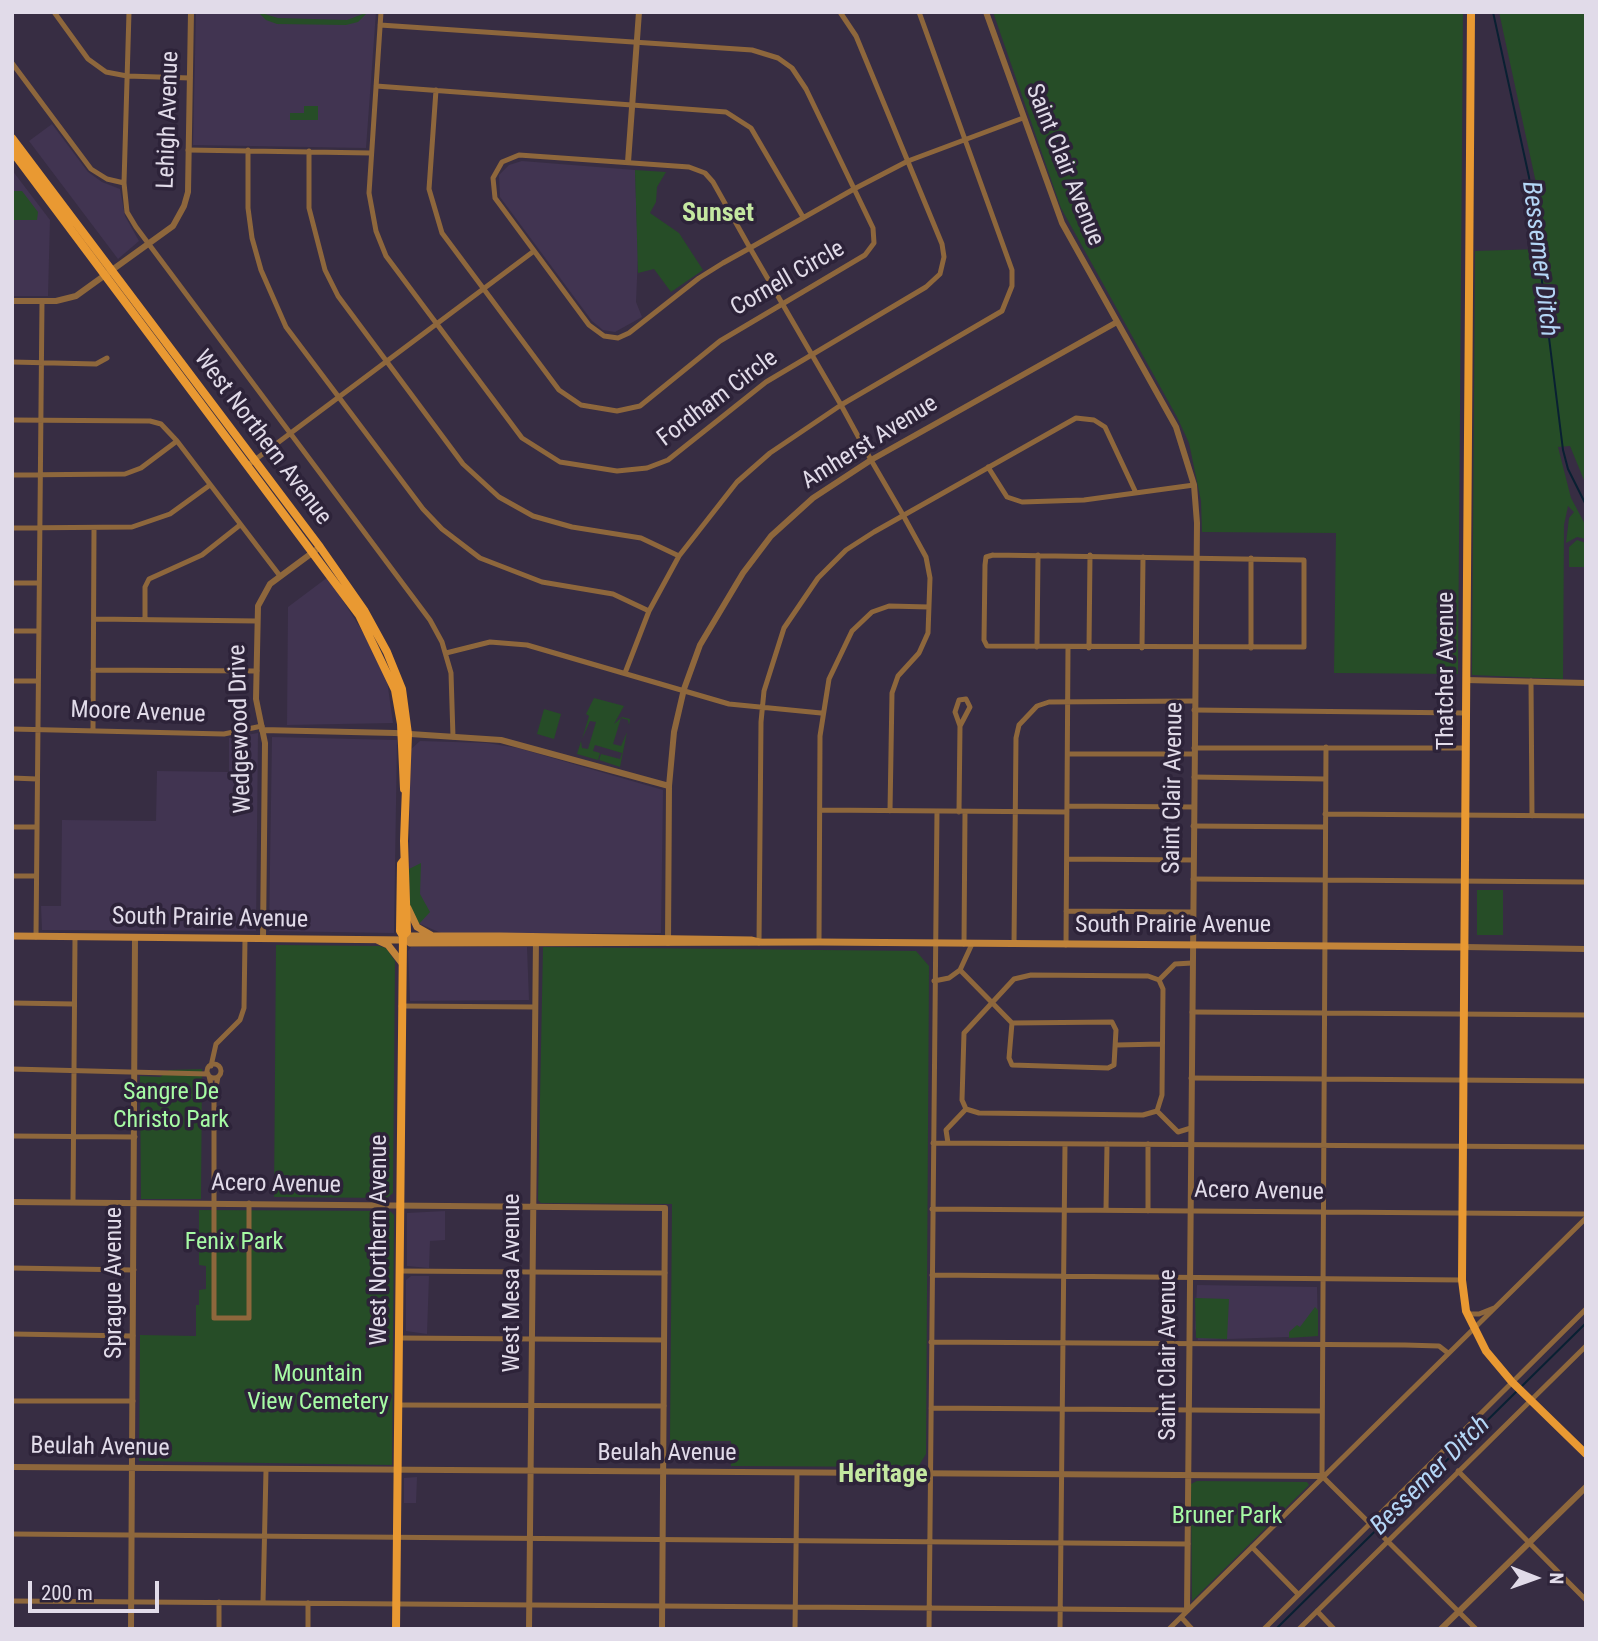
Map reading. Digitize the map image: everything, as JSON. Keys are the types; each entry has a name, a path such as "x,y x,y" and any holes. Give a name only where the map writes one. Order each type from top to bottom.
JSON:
{"main road":[{"name":"Thatcher Avenue","path":"1471,12 1462,1280 1473,1329 1486,1351 1514,1384 1586,1454"},
{"name":"West Northern Avenue","path":"12,138 109,274"},
{"name":"West Northern Avenue","path":"12,151 109,274 316,549 360,617 386,666 405,733 404,860 401,864 400,931 404,938"},
{"name":"West Northern Avenue","path":"396,1629 401,1006 404,938 407,932 407,864 404,860"},
{"path":"407,905 417,927 435,936"},
{"name":"South Prairie Avenue","path":"12,936 376,939 435,936 536,940"},
{"name":"South Prairie Avenue","path":"404,938 410,943 536,940 1465,947"},
{"path":"376,939 388,946 402,963"}],"street":[{"path":"54,12 88,59 106,72 127,76 190,78"},
{"path":"129,12 124,183 127,212 148,244 430,620 446,653 453,689 453,737"},
{"name":"Lehigh Avenue","path":"12,301 41,302 76,296 173,226 184,206 191,12"},
{"name":"Fordham Circle","path":"381,12 370,207 381,244 395,271 514,430 529,444 560,462 617,471 647,468 668,460 749,394 811,354 926,287 940,274 944,257 942,244 856,36 840,12"},
{"path":"628,162 639,12"},
{"path":"625,673 649,611 679,556 714,508 745,475 769,453 841,405 1002,311 1012,286 1012,270 919,12"},
{"name":"Saint Clair Avenue","path":"986,12 1062,223 1176,427 1194,485 1196,558 1187,1610"},
{"name":"Cornell Circle","path":"380,25 752,50 785,62 806,89 875,232 872,248 720,341 648,401 634,409 617,411 581,405 566,397 442,233 431,205 429,188 436,90"},
{"path":"12,63 91,169 107,179 124,183"},
{"path":"376,86 717,109 740,118 758,138 803,217"},
{"path":"890,811 892,693 898,676 926,640 929,607 926,557 841,405 750,248 713,182 705,173 690,167 519,155 502,162 492,178 495,198 594,330 604,336 618,338 629,333 699,278 750,248 803,217 854,188 908,160 1023,118"},
{"path":"188,150 371,153"},
{"path":"248,150 248,208 261,270 286,327 423,509 461,545 480,558 523,576 598,590 649,611"},
{"path":"309,151 309,208 325,270 338,296 463,464 499,497 544,520 630,535 679,556"},
{"path":"252,463 534,251"},
{"path":"36,937 41,302"},
{"name":"Amherst Avenue","path":"668,941 669,786 674,732 684,689 700,645 719,608 771,536 813,498 871,460 1117,322"},
{"path":"12,362 96,364 107,358"},
{"path":"759,943 762,707 777,645 803,597 846,550 1069,421 1088,418 1105,428 1136,493"},
{"path":"12,421 150,421 161,424 177,441 280,576"},
{"path":"12,475 125,474 141,468 177,441"},
{"path":"988,467 1002,492 1016,501 1084,500 1194,485"},
{"path":"12,528 94,530 132,527 170,514 210,485"},
{"path":"145,619 145,587 149,579 202,555 240,525"},
{"path":"93,731 94,530"},
{"name":"Wedgewood Drive","path":"263,939 262,728 256,699 257,621 260,599 280,576 316,549"},
{"path":"1037,647 1038,555"},
{"path":"1089,648 1090,555"},
{"path":"1090,555 1196,558 1304,559 1304,647 987,646 984,640 986,557 1090,555"},
{"path":"1142,648 1143,557"},
{"path":"1251,558 1251,648"},
{"path":"12,583 38,583"},
{"path":"819,942 821,713 835,661 862,620 872,612 889,606 929,607"},
{"path":"94,619 257,621"},
{"path":"12,631 38,631"},
{"path":"446,653 481,643 513,642 729,704 821,713"},
{"path":"1066,945 1068,647"},
{"path":"93,670 257,671"},
{"path":"1466,680 1586,683"},
{"path":"12,681 37,681"},
{"path":"1531,681 1532,816"},
{"path":"934,981 949,978 960,970 968,944 960,726 955,708 959,700 966,699 970,707 960,726"},
{"path":"1014,944 1016,738 1019,726 1044,703 1195,702"},
{"path":"1194,710 1465,713"},
{"name":"Moore Avenue","path":"12,729 224,734 262,728 405,733 515,742 669,786"},
{"path":"1068,754 1326,747 1465,748"},
{"path":"1326,747 1322,1476 1476,1629"},
{"path":"1194,777 1325,779"},
{"path":"12,778 37,779"},
{"path":"820,810 1015,812 1194,807"},
{"path":"929,1629 937,811"},
{"path":"1325,814 1586,816"},
{"path":"1193,826 1325,827"},
{"path":"12,827 37,827"},
{"path":"1067,859 1193,860"},
{"path":"12,876 36,876"},
{"path":"1193,879 1586,882"},
{"path":"1066,911 1193,912"},
{"path":"73,1202 75,937"},
{"name":"Sprague Avenue","path":"131,1629 135,937"},
{"path":"214,1097 209,1071 216,1044 240,1020 244,1008 245,939"},
{"name":"West Mesa Avenue","path":"530,1629 536,940"},
{"name":"South Prairie Avenue","path":"1465,947 1586,949"},
{"path":"1159,980 1175,964 1192,963"},
{"path":"960,970 1012,1023 1109,1022 1115,1026 1115,1062 1110,1068 1015,1067 1009,1058 1012,1023"},
{"path":"1026,975 1148,976 1159,980 1163,989 1162,1095 1157,1111 1129,1115 978,1113 966,1109 962,1100 964,1032 1014,979 1026,975"},
{"path":"12,1003 74,1004"},
{"path":"401,1006 534,1007"},
{"path":"1192,1012 1586,1015"},
{"path":"216,1044 222,1072 218,1077 214,1097 214,1318 249,1318 249,1203"},
{"path":"1116,1045 1162,1044"},
{"path":"12,1069 209,1071 219,1066"},
{"path":"209,1071 218,1077"},
{"path":"1191,1077 1586,1082"},
{"path":"946,1130 966,1109"},
{"path":"1157,1111 1178,1132"},
{"path":"933,1127 946,1130"},
{"path":"1178,1132 1191,1128"},
{"path":"946,1130 948,1143"},
{"path":"1176,1145 1178,1132"},
{"path":"12,1136 135,1137"},
{"path":"933,1143 1586,1147"},
{"path":"1060,1629 1065,1144"},
{"path":"1106,1210 1107,1144"},
{"path":"1148,1144 1148,1211"},
{"name":"Acero Avenue","path":"12,1202 665,1208 665,1273"},
{"name":"Acero Avenue","path":"933,1209 1586,1216"},
{"path":"1169,1629 1586,1216"},
{"path":"12,1268 134,1270"},
{"path":"399,1271 665,1273 662,1629"},
{"path":"932,1275 1462,1280"},
{"path":"1468,1314 1479,1314 1497,1306"},
{"path":"1264,1629 1514,1384 1586,1309"},
{"path":"12,1334 133,1336"},
{"path":"399,1338 664,1340"},
{"path":"931,1342 1439,1346 1448,1353"},
{"path":"1299,1629 1529,1398 1586,1346"},
{"path":"12,1401 133,1401"},
{"path":"399,1405 664,1406"},
{"path":"931,1408 1322,1411"},
{"name":"Beulah Avenue","path":"12,1467 1322,1476"},
{"path":"263,1603 266,1470"},
{"path":"1458,1471 1586,1600"},
{"path":"796,1629 797,1474"},
{"path":"1441,1629 1586,1487"},
{"path":"12,1534 1188,1544"},
{"path":"1252,1547 1298,1594"},
{"path":"12,1601 1187,1610"},
{"path":"219,1602 219,1629"},
{"path":"308,1629 309,1603"},
{"path":"1317,1611 1334,1629"},
{"path":"1181,1617 1192,1629"}],"shaded area":[{"path":"196,12 376,12 366,148 193,145"},
{"path":"52,124 88,172 102,182 120,189 125,216 139,241 118,259 29,141"},
{"path":"522,161 635,170 638,256 636,302 642,317 615,332 603,330 592,321 500,197 499,175 509,165"},
{"path":"12,170 50,220 48,296 12,296"},
{"path":"328,577 366,637 387,680 393,723 287,725 288,607"},
{"path":"258,733 256,931 42,930 41,906 61,906 62,820 156,821 157,771 229,772 229,738"},
{"path":"272,737 397,740 394,933 269,931"},
{"path":"420,741 487,743 518,748 663,790 661,933 441,933 418,923 409,901 410,750"},
{"path":"411,947 527,947 529,1000 410,1001 408,951"},
{"path":"445,1211 445,1240 430,1241 429,1268 407,1266 407,1213"},
{"path":"411,1276 429,1276 427,1334 406,1331 406,1280"},
{"path":"1197,1285 1317,1287 1318,1336 1198,1340 1195,1328"},
{"path":"417,1477 416,1503 404,1503 404,1478"}],"green space":[{"path":"258,12 278,18 347,20 368,12 358,22 346,25 277,24 266,20"},
{"path":"993,12 1463,12 1458,674 1334,673 1336,533 1202,532 1201,501 1189,443 1061,208"},
{"path":"1499,12 1586,12 1586,485 1570,446 1558,447 1571,498 1586,526 1586,539 1577,537 1566,543 1569,518 1574,512 1568,506 1564,525 1563,679 1472,675 1475,251 1541,249 1536,183"},
{"path":"304,106 318,106 318,120 290,120 290,113 304,113"},
{"path":"635,170 666,172 657,187 656,202 650,213 679,233 703,270 671,292 654,269 638,273"},
{"path":"12,191 22,191 38,212 37,220 12,220"},
{"path":"1577,540 1586,543 1586,567 1569,567 1569,547"},
{"path":"594,698 624,706 614,724 622,717 630,719 629,725 628,720 621,718 613,744 621,746 627,732 620,767 599,760 601,754 620,759 622,753 595,745 593,751 600,753 598,760 577,754 581,741 582,748 588,749 596,722 590,721 582,739 589,716 586,714"},
{"path":"544,709 561,714 554,739 537,734"},
{"path":"421,863 420,894 430,912 419,924 410,908 409,869"},
{"path":"1477,890 1503,890 1503,935 1477,935"},
{"path":"276,945 379,946 386,948 395,961 393,1193 387,1198 274,1197"},
{"path":"543,947 916,951 929,966 926,1454 918,1467 731,1466 731,1441 670,1441 672,1204 541,1203 538,1200"},
{"name":"Sangre De Christo Park","path":"202,1069 201,1199 141,1199 140,1076 160,1077 169,1070"},
{"name":"Mountain View Cemetery","path":"199,1210 390,1211 394,1215 392,1465 139,1461 140,1335 196,1336 199,1290 206,1289 206,1266 199,1265"},
{"path":"1195,1298 1229,1299 1227,1339 1196,1338"},
{"path":"1315,1307 1318,1310 1318,1336 1289,1338 1289,1332 1297,1325 1300,1327"},
{"name":"Bruner Park","path":"1197,1481 1307,1482 1309,1485 1192,1601 1191,1484"}],"waterway":[{"name":"Bessemer Ditch","path":"1493,12 1529,177 1563,450 1568,469 1586,505"},
{"name":"Bessemer Ditch","path":"1522,1386 1586,1323"},
{"name":"Bessemer Ditch","path":"1276,1629 1518,1390"}],"district":[{"name":"Sunset","path":"718,214"},
{"name":"Heritage","path":"883,1475"}],"park label":[{"name":"Fenix Park","path":"234,1243"}]}
